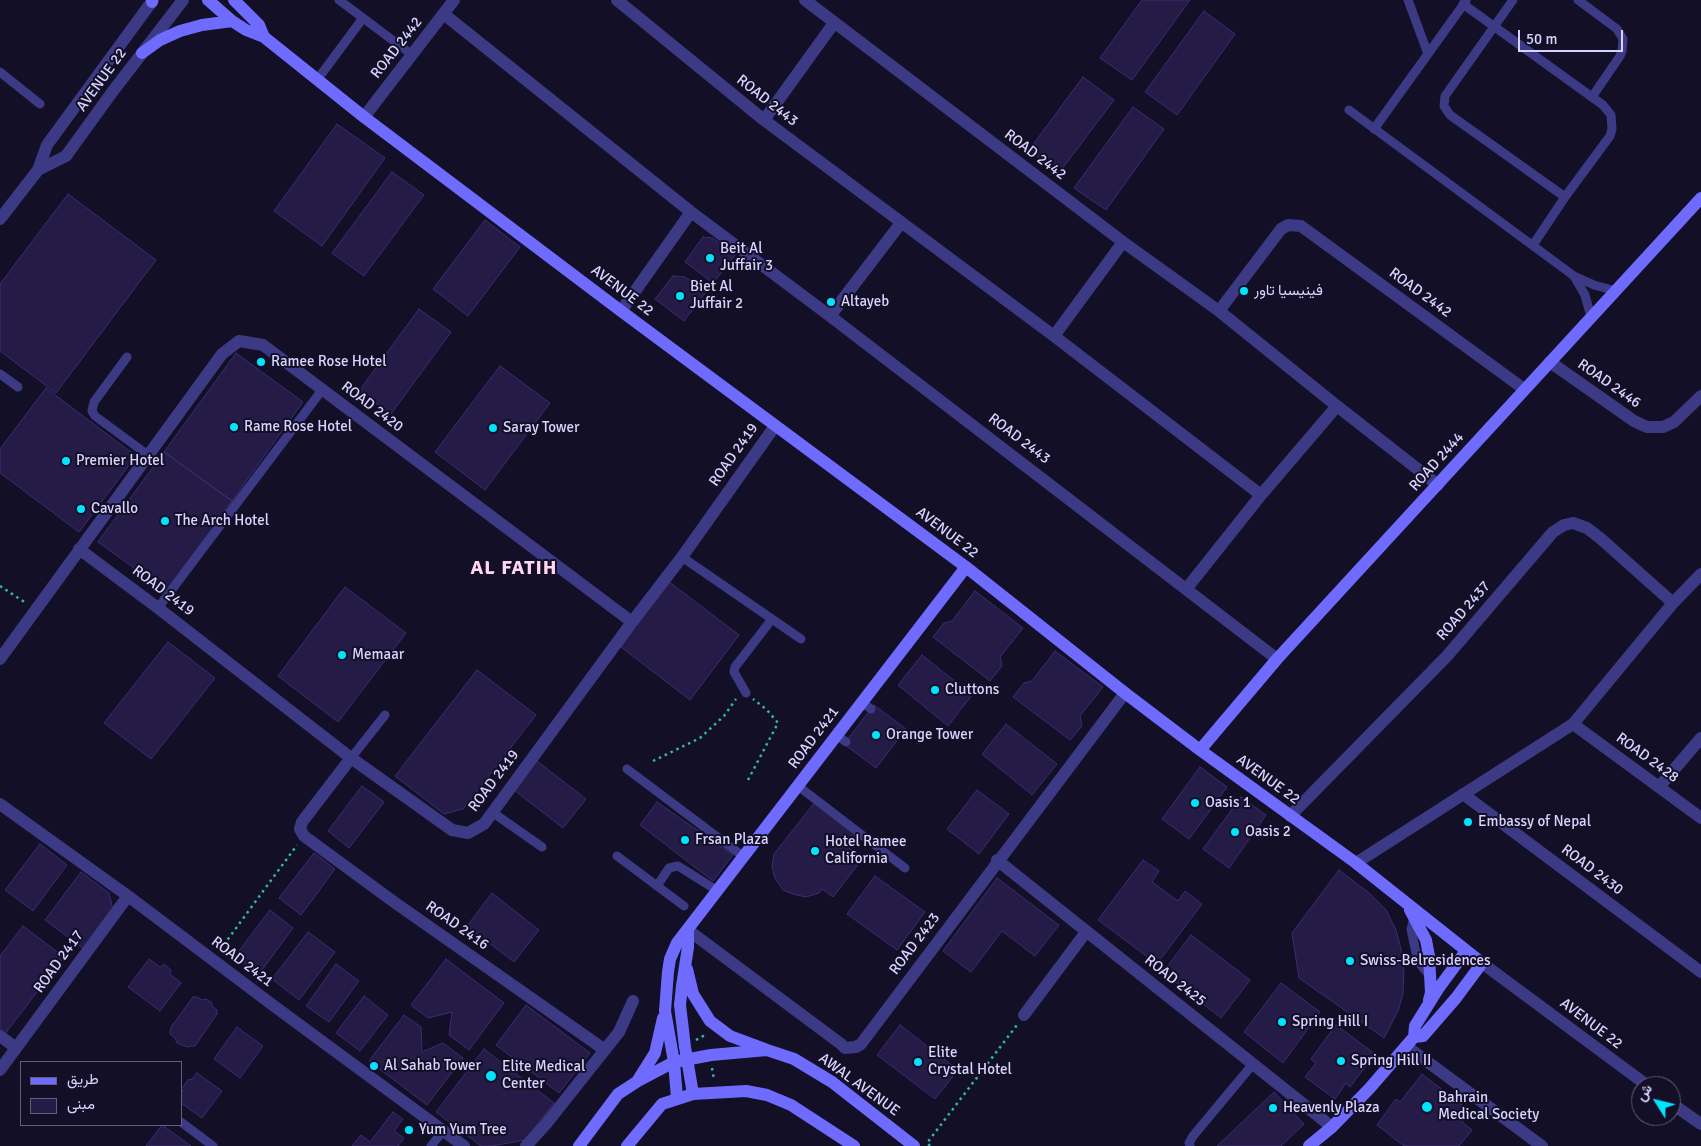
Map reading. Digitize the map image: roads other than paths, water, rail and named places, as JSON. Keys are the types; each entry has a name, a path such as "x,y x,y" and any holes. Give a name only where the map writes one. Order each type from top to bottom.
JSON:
{"street":[{"name":"AVENUE 22","path":"0,220 38,170 47,145 153,0"},
{"name":"AVENUE 22","path":"38,170 66,156 183,0"},
{"path":"208,0 232,21 264,38"},
{"name":"AVENUE 22","path":"234,0 259,25 264,38 364,117 621,311 966,567 1124,693 1356,863 1466,951 1635,1076"},
{"name":"ROAD 2442","path":"364,117 454,0"},
{"name":"ROAD 2443","path":"616,0 764,120 1054,336 1261,495"},
{"name":"ROAD 2442","path":"806,0 1123,242 1219,311 1438,485"},
{"name":"ROAD 2443","path":"445,14 691,212 1187,588 1277,659"},
{"path":"142,53 160,40 180,31 202,25 232,21"},
{"path":"764,120 834,23"},
{"name":"ROAD 2444","path":"1200,750 1277,659 1701,198"},
{"path":"621,311 691,212"},
{"path":"830,316 901,223"},
{"name":"ROAD 2442","path":"1219,311 1281,229 1288,225 1301,226 1524,389"},
{"path":"1054,336 1123,242"},
{"name":"ROAD 2420","path":"0,659 79,549 88,528 132,469 148,455 222,354 239,341 263,346 632,622"},
{"name":"ROAD 2446","path":"1550,362 1634,421 1647,427 1663,427 1674,422 1701,396"},
{"path":"1187,588 1261,495 1337,406"},
{"name":"ROAD 2419","path":"79,549 351,758 452,830 468,833 484,824 625,635 632,622 657,593 775,426"},
{"name":"ROAD 2437","path":"1290,816 1447,656 1553,532 1564,525 1573,523 1587,528 1673,603"},
{"name":"ROAD 2421","path":"677,1098 674,1062 664,1011 670,959 677,943 798,786 842,738 966,567"},
{"path":"1356,863 1573,724 1673,603 1701,574"},
{"name":"ROAD 2423","path":"688,930 846,1048 856,1048 861,1044 1124,693"},
{"name":"ROAD 2428","path":"1573,724 1701,818"},
{"path":"1659,787 1701,738"},
{"name":"ROAD 2416","path":"351,758 302,822 300,829 304,836 394,902 605,1050"},
{"name":"ROAD 2430","path":"1463,794 1701,972"},
{"name":"ROAD 2421","path":"0,804 128,896 464,1146"},
{"name":"ROAD 2425","path":"998,860 1332,1127"},
{"name":"ROAD 2417","path":"0,1070 128,896"},
{"path":"1408,905 1426,940 1431,977 1431,993 1428,1006"},
{"path":"688,930 680,1005 693,1094"},
{"path":"1024,1015 1086,932"},
{"path":"1310,1146 1332,1127 1369,1089 1410,1041 1415,1026 1466,951"},
{"path":"686,961 693,994 710,1021 730,1036 767,1050"},
{"path":"1410,1041 1423,1036 1456,998 1482,963"},
{"path":"526,1146 605,1050 625,1022 633,1001"},
{"path":"638,1081 655,1053 664,1011"},
{"path":"0,1036 16,1048"},
{"path":"1410,1041 1528,1142 1542,1146"},
{"name":"AWAL AVENUE","path":"579,1146 618,1094 674,1062 767,1050 794,1059 832,1082 914,1146"},
{"path":"627,1146 662,1104 693,1094 746,1091 767,1096 802,1111 854,1146"},
{"path":"1681,1110 1701,1124"},
{"path":"536,1146 546,1124"}],"lane":[{"path":"339,0 411,54"},
{"path":"1408,0 1428,54"},
{"path":"1513,0 1445,96 1444,106 1450,114 1565,197"},
{"path":"1578,0 1618,30 1623,40 1620,56 1592,97"},
{"path":"1374,129 1465,2 1494,26 1608,109 1611,116 1612,129 1610,136 1565,197 1533,245"},
{"path":"317,80 363,18"},
{"path":"0,72 40,104"},
{"path":"1349,110 1574,276 1594,285 1616,290"},
{"path":"1574,276 1585,295 1591,317"},
{"path":"127,357 94,402 92,411 95,416 148,455"},
{"path":"0,374 18,387"},
{"path":"158,608 322,390"},
{"path":"682,557 801,639"},
{"path":"746,693 734,672 735,667 772,619"},
{"path":"351,758 385,714"},
{"path":"627,769 744,857"},
{"path":"798,786 905,868"},
{"path":"492,812 542,847"},
{"path":"617,856 684,906"},
{"path":"657,886 669,868 678,866 718,891"},
{"path":"1190,1146 1189,1143 1192,1136 1253,1064"},
{"path":"182,1123 212,1146"},
{"path":"431,1146 442,1131"}],"place":[{"name":"Beit Al Juffair 3","path":"710,258"},
{"name":"فينيسيا تاور","path":"1244,291"},
{"name":"Biet Al Juffair 2","path":"680,296"},
{"name":"Altayeb","path":"831,302"},
{"name":"Ramee Rose Hotel","path":"261,362"},
{"name":"Rame Rose Hotel","path":"234,427"},
{"name":"Saray Tower","path":"493,428"},
{"name":"Premier Hotel","path":"66,461"},
{"name":"Cavallo","path":"81,509"},
{"name":"The Arch Hotel","path":"165,521"},
{"name":"Memaar","path":"342,655"},
{"name":"Cluttons","path":"935,690"},
{"name":"Orange Tower","path":"876,735"},
{"name":"Oasis 1","path":"1195,803"},
{"name":"Embassy of Nepal","path":"1468,822"},
{"name":"Oasis 2","path":"1235,832"},
{"name":"Frsan Plaza","path":"685,840"},
{"name":"Hotel Ramee California","path":"815,851"},
{"name":"Swiss-Belresidences","path":"1350,961"},
{"name":"Spring Hill I","path":"1282,1022"},
{"name":"Spring Hill II","path":"1341,1061"},
{"name":"Elite Crystal Hotel","path":"918,1062"},
{"name":"Al Sahab Tower","path":"374,1066"},
{"name":"Elite Medical Center","path":"491,1076"},
{"name":"Bahrain Medical Society","path":"1427,1107"},
{"name":"Heavenly Plaza","path":"1273,1108"},
{"name":"Yum Yum Tree","path":"409,1130"}],"district":[{"name":"AL FATIH","path":"514,569"}]}
